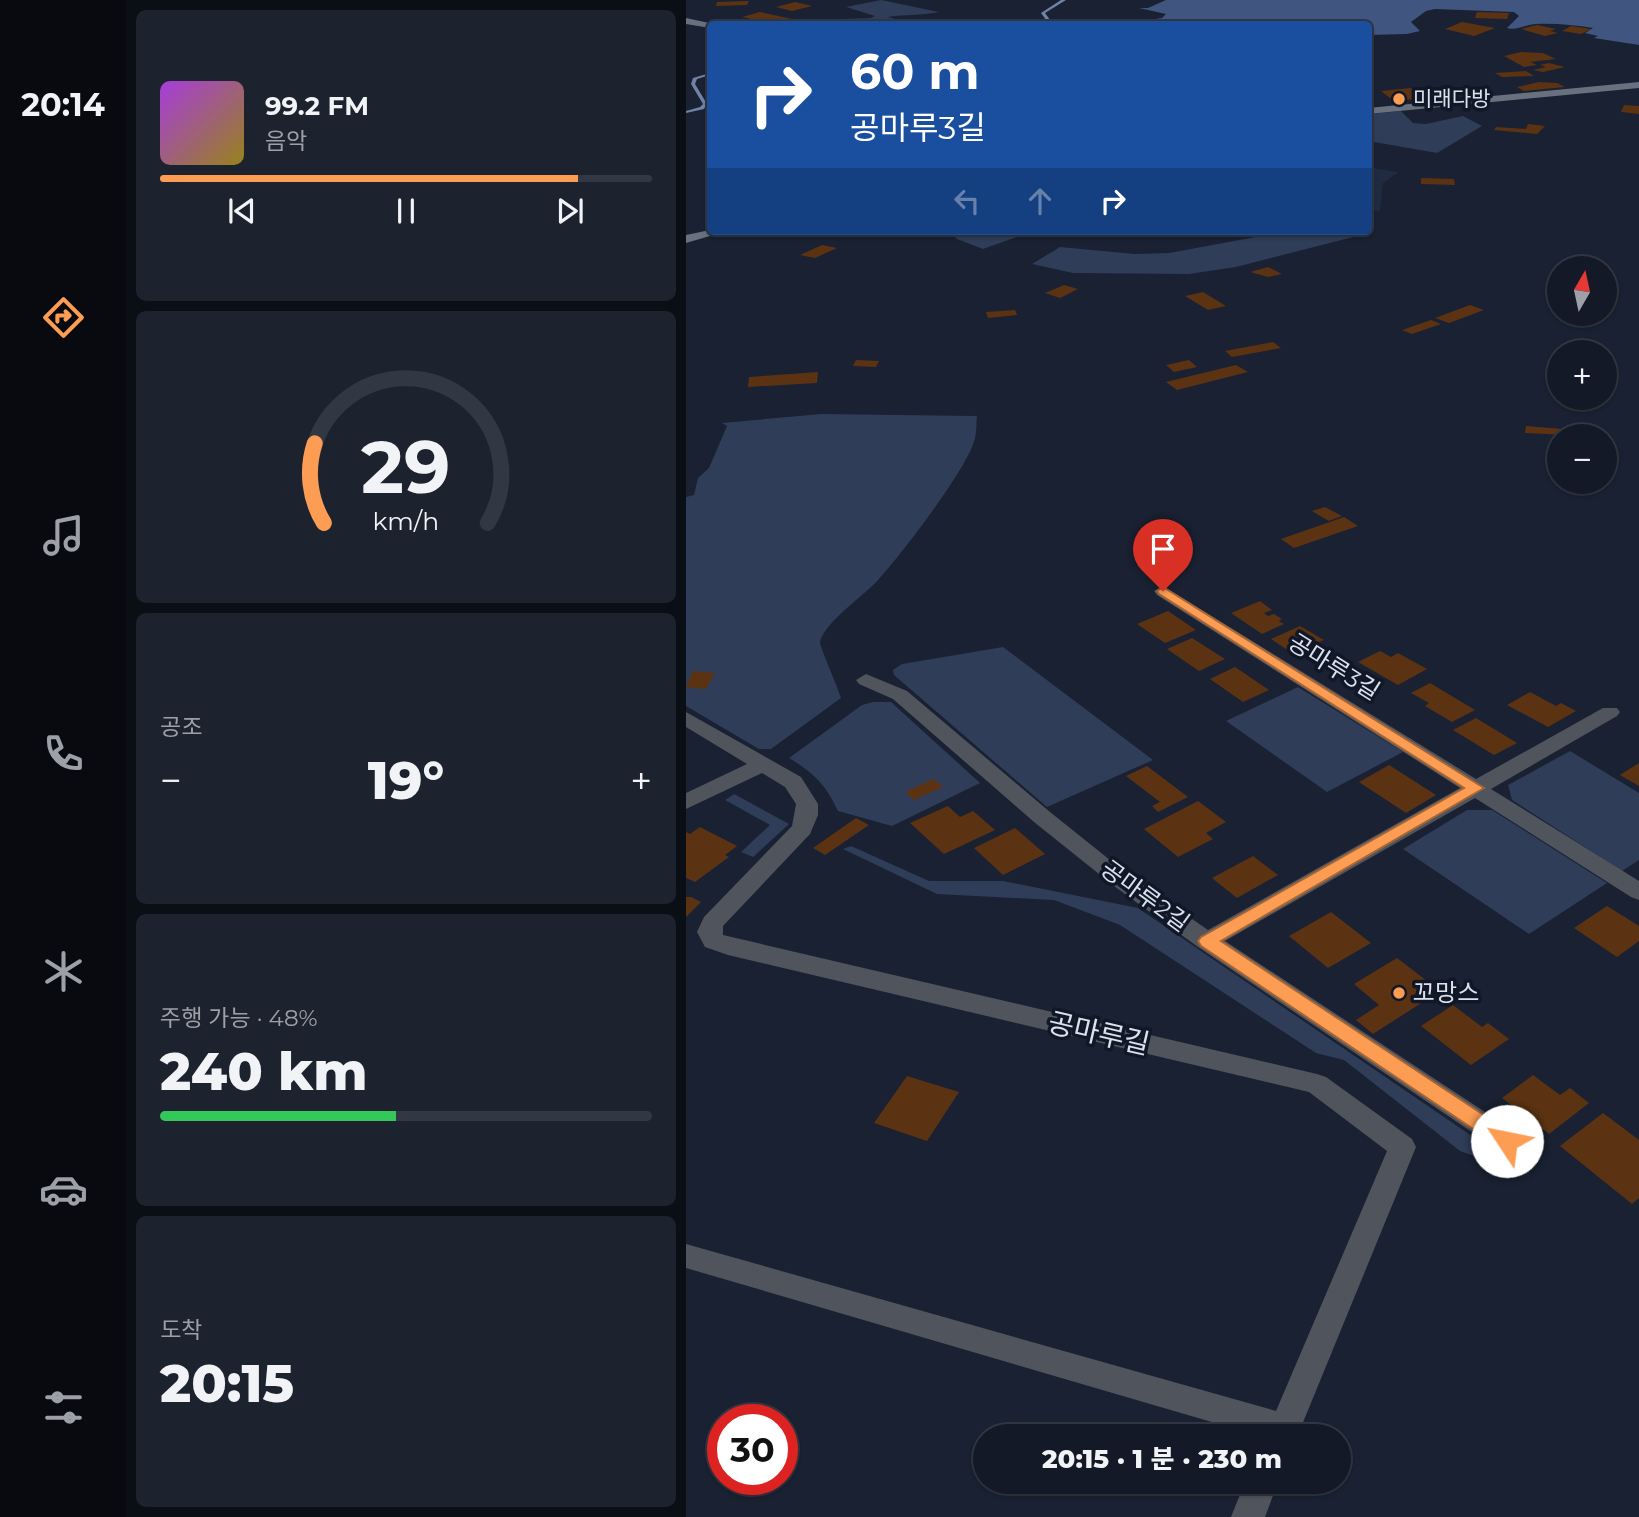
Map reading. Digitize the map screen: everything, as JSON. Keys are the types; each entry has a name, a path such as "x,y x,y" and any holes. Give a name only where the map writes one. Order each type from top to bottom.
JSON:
{"street":[{"path":"686,21 707,24"},
{"path":"1372,111 1639,85"},
{"path":"686,239 707,234"},
{"name":"공마루3길","path":"1163,591 1639,892"},
{"name":"공마루2길","path":"866,680 900,695 1042,817 1122,881 1207,941 1507,1141"},
{"path":"1207,941 1610,712"},
{"name":"공마루길","path":"686,718 793,782 804,792 808,804 802,829 712,923 709,932 714,941 728,947 1317,1084 1402,1147 1287,1424"},
{"path":"686,802 763,764"},
{"name":"공마루길","path":"686,1256 1253,1424"},
{"path":"1248,1517 1257,1494"}],"shaded area":[{"path":"881,0 939,12 888,17 902,21 805,21 875,16 846,7"},
{"path":"1166,0 1639,0 1639,45 1594,38 1598,36 1585,33 1593,28 1579,26 1542,24 1507,28 1519,16 1514,12 1435,9 1426,11 1411,22 1420,31 1372,35 1372,21 1142,21 1162,18 1166,14 1139,8 1148,8"},
{"path":"1401,111 1413,123 1426,124 1463,116 1482,126 1437,153 1372,143 1372,114"},
{"path":"1372,168 1399,172 1383,183 1380,211 1372,210"},
{"path":"955,235 1022,235 983,249"},
{"path":"1267,235 1357,236 1236,267 1189,274 1073,273 1032,264 1060,247 1135,254 1169,253"},
{"path":"821,414 977,416 976,433 960,469 902,552 823,635 820,643 841,698 771,749 759,749 686,706 686,497 694,495 698,478 709,468 727,426 722,423"},
{"path":"1003,647 1153,760 1047,807 894,675 893,670 902,664"},
{"path":"1298,687 1403,752 1327,792 1226,721"},
{"path":"891,702 980,783 892,826 838,811 818,780 789,758 862,705"},
{"path":"1570,751 1639,793 1639,860 1622,871 1512,800 1508,785"},
{"path":"734,794 789,824 753,857 741,852 770,825 725,800"},
{"path":"1467,810 1492,810 1607,883 1529,934 1403,849"},
{"path":"851,846 929,881 1003,881 1138,908 1529,1175 1460,1151 1344,1060 1316,1053 1120,925 1054,900 937,894 843,849"}],"building":[{"path":"749,1 747,5 716,6 717,2"},
{"path":"795,2 812,6 792,11 776,7"},
{"path":"760,12 797,20 762,21 742,17"},
{"path":"1477,12 1509,13 1507,19 1475,18"},
{"path":"1462,22 1495,28 1474,36 1445,29"},
{"path":"1537,25 1556,29 1550,31 1558,33 1545,36 1521,29"},
{"path":"1571,26 1591,29 1581,34 1562,31"},
{"path":"1521,52 1543,53 1556,59 1530,62 1537,65 1524,67 1504,56"},
{"path":"1549,63 1565,67 1543,72 1533,70 1546,67 1540,65"},
{"path":"1526,71 1534,76 1502,77 1495,73"},
{"path":"1539,82 1557,83 1565,87 1524,91 1517,87"},
{"path":"1411,88 1425,98 1394,101 1381,91"},
{"path":"1450,89 1461,96 1436,98 1425,91"},
{"path":"1624,105 1639,106 1639,114 1621,112"},
{"path":"1528,124 1545,126 1537,134 1494,130 1496,127 1526,129"},
{"path":"1421,178 1454,179 1455,185 1421,184"},
{"path":"822,245 837,248 815,258 800,255"},
{"path":"1268,267 1282,274 1268,277 1250,272"},
{"path":"1064,285 1078,289 1060,298 1045,293"},
{"path":"1203,292 1226,306 1208,310 1185,296"},
{"path":"1470,305 1484,310 1449,323 1435,318"},
{"path":"1015,310 1017,315 988,318 986,312"},
{"path":"1431,320 1441,324 1412,334 1402,330"},
{"path":"1273,342 1281,348 1232,357 1225,351"},
{"path":"856,360 879,361 876,367 853,366"},
{"path":"1189,360 1197,367 1174,372 1166,365"},
{"path":"1236,365 1248,372 1177,390 1166,382"},
{"path":"818,372 817,383 748,387 749,377"},
{"path":"1526,426 1547,428 1547,434 1525,433"},
{"path":"1325,507 1342,516 1329,521 1312,511"},
{"path":"1344,517 1358,526 1294,548 1281,539"},
{"path":"1260,601 1272,610 1264,613 1268,616 1274,614 1282,619 1279,621 1284,624 1262,634 1231,613"},
{"path":"1168,611 1196,630 1165,643 1137,624"},
{"path":"1300,626 1324,640 1317,643 1327,650 1316,655 1306,648 1301,651 1293,646 1286,649 1271,639"},
{"path":"1192,638 1225,659 1199,671 1167,649"},
{"path":"1380,651 1391,657 1398,653 1427,669 1398,685 1358,662"},
{"path":"1235,667 1269,690 1243,702 1210,679"},
{"path":"693,671 715,673 706,689 686,687"},
{"path":"1430,683 1475,710 1452,722 1425,706 1429,703 1411,693"},
{"path":"1530,692 1556,706 1561,703 1576,711 1548,727 1507,705"},
{"path":"1476,718 1517,743 1494,755 1453,730"},
{"path":"1639,763 1639,786 1620,775"},
{"path":"1389,765 1436,795 1406,813 1359,782"},
{"path":"1147,766 1188,797 1158,812 1152,806 1160,802 1126,776"},
{"path":"933,779 943,787 914,800 905,792"},
{"path":"1198,801 1226,822 1206,833 1213,839 1178,857 1144,829"},
{"path":"948,806 960,817 973,811 995,830 944,854 910,823"},
{"path":"856,818 869,825 825,855 813,848"},
{"path":"700,827 737,846 725,855 729,857 695,882 686,878 686,832 690,834"},
{"path":"1015,828 1045,854 1003,875 974,848"},
{"path":"1253,856 1278,875 1237,898 1212,878"},
{"path":"686,897 701,902 686,917"},
{"path":"1607,906 1639,926 1639,941 1617,957 1574,928"},
{"path":"1331,912 1371,943 1328,968 1289,936"},
{"path":"1397,958 1440,991 1373,1034 1356,1020 1379,1005 1354,984"},
{"path":"1453,1005 1482,1027 1488,1023 1509,1039 1471,1065 1421,1026"},
{"path":"1533,1075 1560,1095 1570,1088 1589,1103 1549,1134 1502,1098"},
{"path":"907,1076 959,1092 927,1141 874,1123"},
{"path":"1603,1113 1639,1140 1639,1198 1632,1204 1560,1146"}],"waterway":[{"path":"1049,21 1043,13 1064,0"},
{"path":"686,112 702,108 705,104 693,84 695,78 707,75"}],"place":[{"name":"미래다방","path":"1399,99"},
{"name":"꼬망스","path":"1399,993"}],"route":[{"path":"1163,591 1476,788 1207,941 1507,1141"}]}
